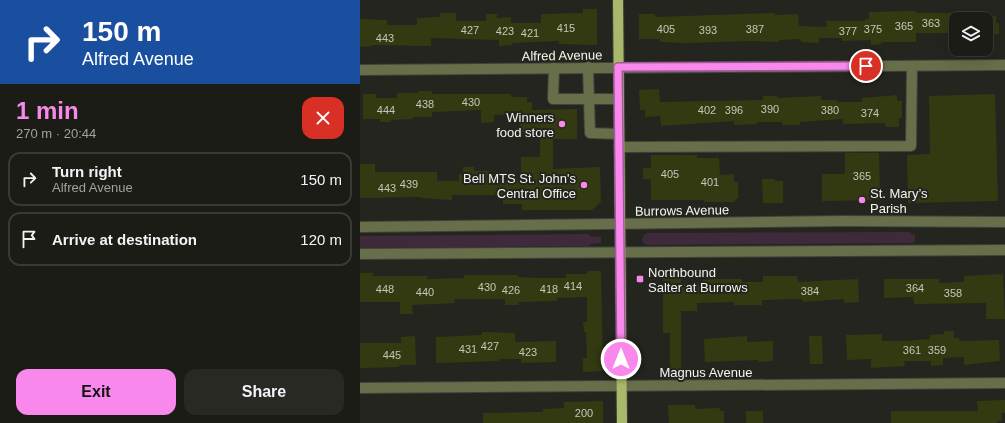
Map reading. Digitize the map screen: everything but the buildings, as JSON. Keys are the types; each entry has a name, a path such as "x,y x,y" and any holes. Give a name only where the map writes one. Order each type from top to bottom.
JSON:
{"main road":[{"path":"618,0 622,423"}],"street":[{"path":"619,147 911,146 912,66"},
{"name":"Alfred Avenue","path":"360,70 618,67 1005,66"},
{"path":"554,68 553,99 619,99"},
{"path":"588,68 590,133 619,134"},
{"name":"Burrows Avenue","path":"360,227 842,221 1005,222"},
{"path":"360,254 1005,250"},
{"name":"Magnus Avenue","path":"360,388 1005,383"}],"shaded area":[{"path":"909,232 915,235 915,241 912,243 648,245 644,244 642,239 645,234 648,233"},
{"path":"589,234 589,236 601,237 601,243 590,244 589,246 360,248 360,236"}],"place":[{"name":"Winners food store","path":"562,124"},
{"name":"Bell MTS St. John's Central Office","path":"584,185"},
{"name":"St. Mary’s Parish","path":"862,200"},
{"name":"Northbound Salter at Burrows","path":"640,279"}],"route":[{"path":"621,359 618,67 866,66"}]}
